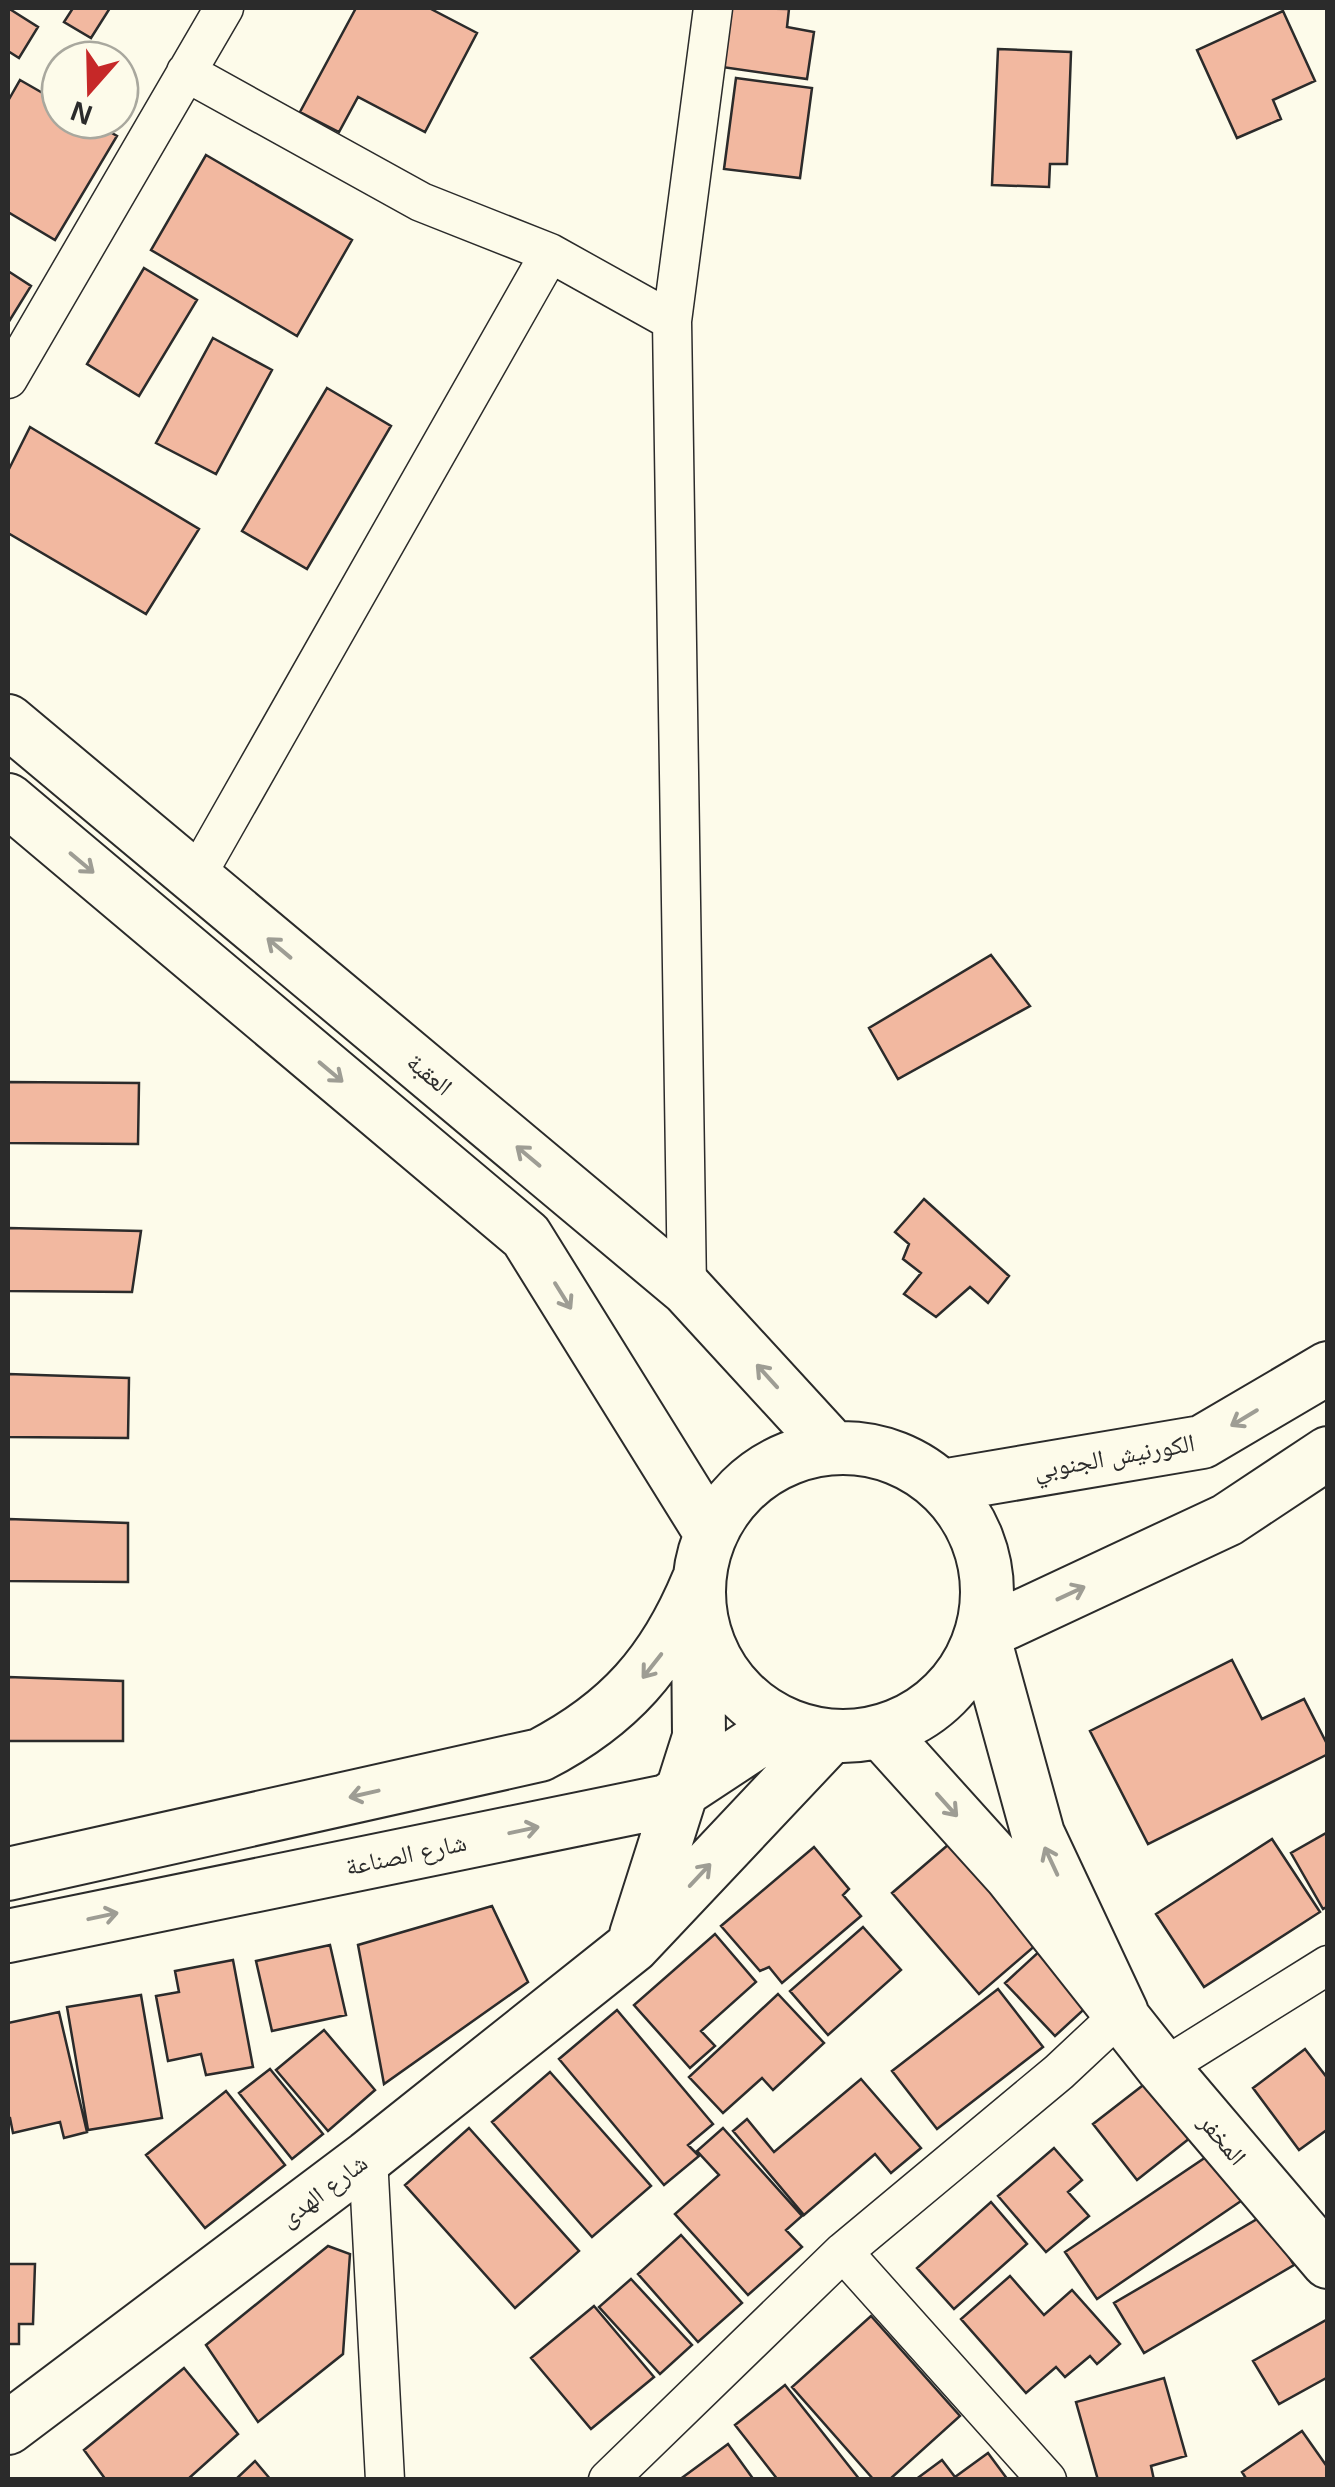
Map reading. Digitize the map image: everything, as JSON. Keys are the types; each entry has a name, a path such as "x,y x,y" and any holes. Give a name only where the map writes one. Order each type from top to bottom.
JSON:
{"main road":[{"name":"العقبة","path":"8,721 687,1289 833,1448"},
{"path":"8,800 526,1236 704,1557 703,1632 712,1656 742,1697 832,1731 1011,1876 1122,2012"},
{"name":"الكورنيش الجنوبي","path":"942,1486 1202,1442 1328,1368"},
{"path":"8,1874 540,1755 609,1712 637,1684 676,1630 704,1557 749,1481 794,1456 833,1448 883,1453 942,1486 972,1526 988,1584 982,1634 954,1686 916,1718 832,1731"},
{"path":"982,1634 1227,1520 1328,1452"},
{"path":"633,1946 699,1737 704,1557"},
{"path":"982,1634 1038,1834 1122,2012"},
{"name":"شارع الصناعة","path":"8,1936 666,1801 832,1731"},
{"name":"شارع الهدى","path":"8,2428 368,2156 633,1946 832,1731"},
{"name":"المخفر","path":"1122,2012 1163,2068 1328,2262"}],"street":[{"path":"8,378 224,8"},
{"path":"687,1289 672,322 713,8"},
{"path":"186,72 421,202 550,253 672,322"},
{"path":"195,878 550,253"},
{"path":"1163,2068 1328,1966"},
{"path":"608,2480 843,2252 1059,2072 1122,2012"},
{"path":"368,2156 385,2480"},
{"path":"843,2252 1046,2480"}],"building":[{"path":"8,8 38,27 19,58 8,51"},
{"path":"73,8 110,8 91,38 64,22"},
{"path":"356,8 429,8 477,33 425,132 358,97 339,132 300,112"},
{"path":"730,8 789,9 787,27 814,32 807,79 722,67"},
{"path":"1283,11 1315,81 1273,100 1281,119 1237,138 1197,50"},
{"path":"998,49 1071,52 1067,164 1050,164 1049,187 992,185"},
{"path":"736,78 812,88 800,178 724,169"},
{"path":"20,80 40,92 40,140 115,140 55,240 8,212 8,101"},
{"path":"206,155 352,240 297,336 151,250"},
{"path":"144,268 197,300 139,396 87,364"},
{"path":"8,271 31,286 8,323"},
{"path":"213,338 272,370 216,474 156,443"},
{"path":"327,388 391,426 307,569 242,531"},
{"path":"30,427 199,529 146,614 8,533 8,471"},
{"path":"991,955 1030,1006 898,1079 869,1028"},
{"path":"8,1082 139,1083 138,1144 8,1143"},
{"path":"924,1199 1009,1276 988,1303 970,1287 936,1317 904,1294 921,1273 903,1259 909,1244 895,1232"},
{"path":"8,1228 141,1231 132,1292 8,1291"},
{"path":"8,1374 129,1378 128,1438 8,1437"},
{"path":"8,1519 128,1523 128,1582 8,1581"},
{"path":"1232,1660 1262,1719 1304,1699 1328,1746 1328,1754 1148,1844 1090,1731"},
{"path":"8,1677 123,1681 123,1741 8,1741"},
{"path":"1328,1832 1328,1906 1323,1909 1291,1853"},
{"path":"956,1838 1044,1938 979,1994 892,1893"},
{"path":"1272,1839 1320,1912 1204,1987 1156,1914"},
{"path":"814,1847 849,1889 843,1895 861,1916 782,1983 769,1967 760,1971 721,1926"},
{"path":"492,1906 528,1982 384,2084 358,1945"},
{"path":"863,1927 901,1970 828,2035 790,1991"},
{"path":"715,1934 756,1982 701,2031 715,2046 690,2068 634,2005"},
{"path":"330,1945 346,2015 272,2031 256,1961"},
{"path":"1043,1948 1093,2001 1055,2036 1005,1983"},
{"path":"233,1960 253,2067 206,2075 201,2054 168,2061 156,1996 179,1992 175,1971"},
{"path":"998,1989 1043,2047 937,2129 892,2071"},
{"path":"778,1994 824,2043 773,2090 762,2078 723,2113 689,2077"},
{"path":"141,1995 162,2118 88,2130 67,2007"},
{"path":"617,2010 713,2124 688,2145 699,2156 664,2185 559,2059"},
{"path":"59,2012 87,2132 64,2138 60,2122 13,2133 8,2118 8,2023"},
{"path":"324,2030 375,2090 328,2131 276,2070"},
{"path":"1305,2049 1328,2079 1328,2129 1299,2150 1253,2088"},
{"path":"270,2069 323,2134 292,2159 239,2093"},
{"path":"550,2072 651,2186 592,2237 492,2122"},
{"path":"861,2079 921,2148 891,2173 875,2154 804,2215 733,2131 747,2119 774,2152"},
{"path":"1151,2079 1195,2134 1137,2180 1093,2124"},
{"path":"226,2091 285,2165 205,2228 146,2155"},
{"path":"469,2128 579,2251 515,2308 405,2185"},
{"path":"723,2128 802,2216 786,2230 802,2247 748,2295 675,2214 719,2175 697,2151"},
{"path":"1054,2148 1082,2180 1068,2192 1089,2216 1046,2252 998,2196"},
{"path":"1212,2153 1244,2199 1097,2299 1065,2252"},
{"path":"991,2202 1027,2244 954,2309 917,2268"},
{"path":"1264,2215 1294,2265 1144,2353 1114,2303"},
{"path":"681,2235 742,2303 698,2342 638,2274"},
{"path":"328,2246 350,2254 343,2354 258,2422 206,2345"},
{"path":"8,2264 35,2264 33,2324 19,2324 19,2344 8,2344"},
{"path":"1010,2276 1044,2315 1072,2290 1120,2344 1097,2364 1090,2356 1065,2377 1056,2367 1026,2393 961,2319"},
{"path":"631,2279 692,2345 660,2374 599,2307"},
{"path":"594,2306 654,2377 591,2429 531,2358"},
{"path":"871,2316 960,2416 889,2480 874,2480 792,2387"},
{"path":"1328,2319 1328,2377 1279,2404 1253,2361"},
{"path":"184,2368 238,2434 187,2480 106,2480 84,2450"},
{"path":"1164,2378 1186,2456 1151,2466 1154,2480 1098,2480 1076,2402"},
{"path":"785,2385 860,2480 778,2480 735,2425"},
{"path":"1302,2431 1328,2468 1328,2480 1247,2480 1242,2472"},
{"path":"728,2444 754,2480 679,2480"},
{"path":"988,2453 1008,2480 915,2480 942,2460 955,2477"},
{"path":"255,2461 271,2480 235,2480"}]}
